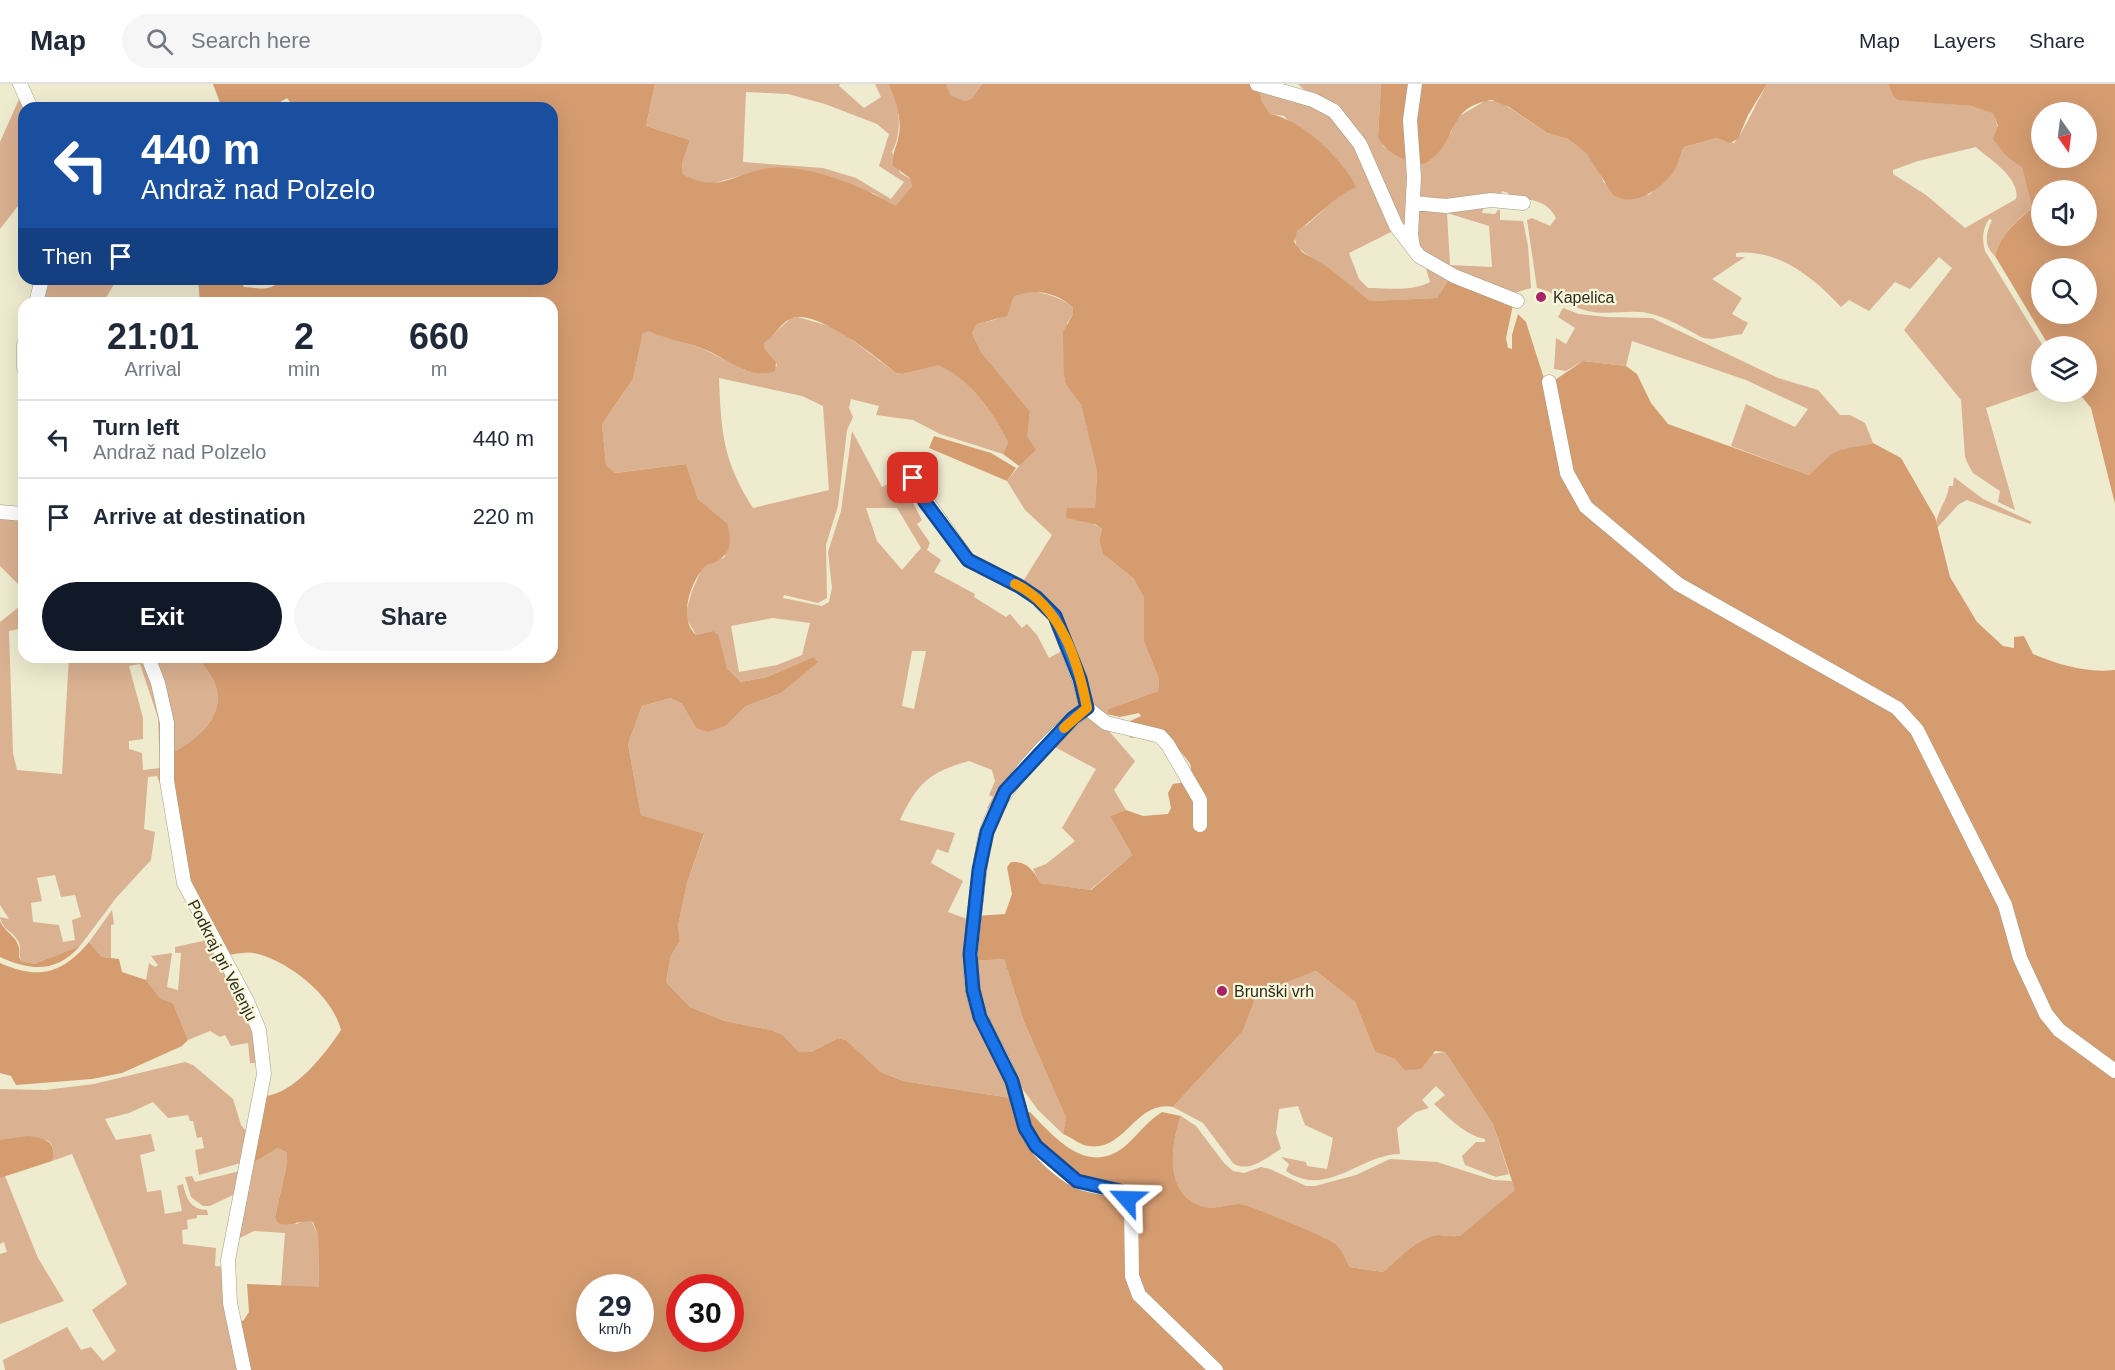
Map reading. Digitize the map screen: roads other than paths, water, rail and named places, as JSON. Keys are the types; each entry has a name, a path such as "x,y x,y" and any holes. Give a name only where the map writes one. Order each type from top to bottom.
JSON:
{"street":[{"path":"20,84 28,102"},
{"path":"1257,84 1324,104 1344,121 1360,144 1396,226 1413,249 1438,268 1517,300"},
{"path":"1413,249 1411,235 1414,177 1410,120 1415,84"},
{"path":"1413,203 1446,206 1491,200 1523,203"},
{"path":"1549,382 1567,473 1586,507 1678,584 1897,708 1917,730 2005,905 2020,958 2046,1014 2059,1030 2115,1071"},
{"path":"902,465 968,560 1019,586 1037,598 1055,616 1080,679 1087,708 1106,723 1146,730 1160,736 1168,745 1200,800 1200,825"},
{"path":"0,512 18,514"},
{"name":"Podkraj pri Velenju","path":"150,663 158,683 167,723 167,781 184,883 247,1001 259,1030 264,1074 228,1260 230,1303 244,1370"},
{"path":"1087,708 1073,718 1005,791 987,832 979,870 970,954 973,990 980,1017 1012,1081 1025,1128 1036,1146 1077,1181 1120,1191 1127,1199 1131,1207 1130,1256 1134,1284 1145,1301 1216,1370"}],"place":[{"name":"Kapelica","path":"1541,297"},
{"name":"Brunški vrh","path":"1222,991"}]}
